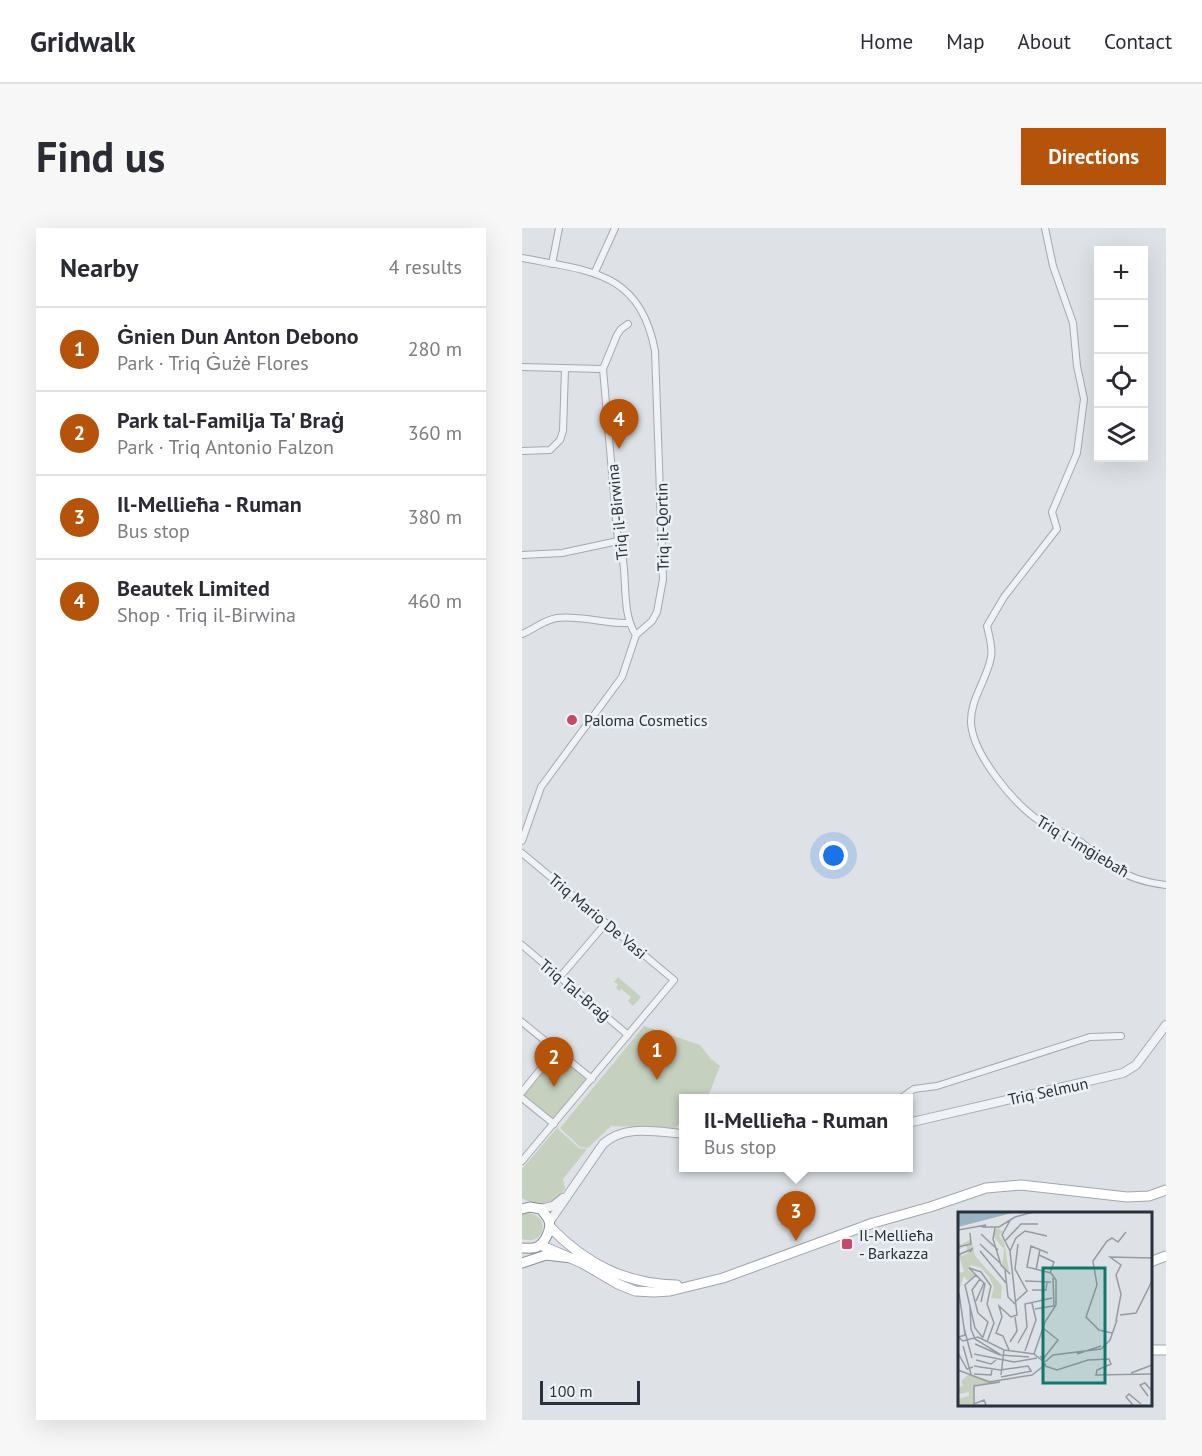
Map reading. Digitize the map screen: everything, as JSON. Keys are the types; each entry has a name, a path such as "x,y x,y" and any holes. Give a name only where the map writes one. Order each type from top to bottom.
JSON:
{"main road":[{"path":"522,1248 537,1246 572,1258 635,1291 670,1291 749,1269 873,1223 986,1188 1021,1185 1127,1197 1149,1196 1166,1190"},
{"path":"522,1209 530,1207 541,1209 550,1224 584,1256 610,1272 644,1283 692,1285"},
{"path":"522,1262 548,1234 550,1224"},
{"path":"522,1262 546,1255 572,1258"},
{"path":"1151,1261 1166,1256"}],"street":[{"path":"552,264 559,228"},
{"path":"595,272 615,228"},
{"name":"Triq l-Imġiebaħ","path":"1045,228 1053,266 1073,323 1077,366 1084,399 1077,453 1052,512 1057,529 1004,597 987,626 992,648 991,658 972,709 972,734 990,769 1034,817 1080,842 1110,866 1154,884 1165,883"},
{"name":"Triq il-Qortin","path":"522,258 595,272 607,277 636,302 652,337 656,351 663,579 657,612 652,621 636,635 622,677 541,787 522,841"},
{"name":"Triq il-Birwina","path":"628,324 617,335 603,369 618,541 625,580 628,623 636,635"},
{"path":"522,367 603,369"},
{"path":"522,451 550,450 560,440 563,431 565,369"},
{"path":"522,555 562,553 618,541"},
{"path":"522,634 542,623 571,617 609,623 636,635"},
{"path":"609,623 628,623"},
{"name":"Triq Mario De Vasi","path":"522,853 675,980 628,1035"},
{"path":"560,977 606,923"},
{"name":"Triq Tal-Braġ","path":"522,945 628,1035"},
{"path":"522,1022 592,1079"},
{"name":"Triq Selmun","path":"913,1122 1123,1073 1136,1065 1166,1025"},
{"path":"522,1161 628,1035"},
{"path":"907,1094 914,1089 937,1086 1090,1037 1121,1036"},
{"path":"522,1092 556,1050"},
{"path":"522,1098 554,1124"},
{"path":"550,1224 603,1144 615,1135 631,1131 679,1134"},
{"path":"541,1209 553,1206 570,1192"}],"green space":[{"path":"618,977 641,997 633,1006 628,1001 631,997 616,988 618,984 614,982"},
{"path":"644,1026 700,1045 720,1066 709,1094 679,1094 679,1124 675,1128 611,1126 588,1148 580,1147 560,1128"},
{"path":"560,1057 587,1078 552,1120 522,1096 553,1058"},
{"path":"557,1128 579,1148 587,1149 563,1179 565,1189 556,1198 546,1204 529,1202 522,1198 522,1169"},
{"path":"522,1214 536,1215 542,1225 540,1235 536,1239 522,1239"}],"place":[{"name":"Beautek Limited","path":"619,449"},
{"name":"Paloma Cosmetics","path":"572,720"},
{"name":"Ġnien Dun Anton Debono","path":"657,1080"},
{"name":"Park tal-Familja Ta' Braġ","path":"554,1087"},
{"name":"Il-Mellieħa - Ruman","path":"796,1241"},
{"name":"Il-Mellieħa - Barkazza","path":"847,1244"}]}
